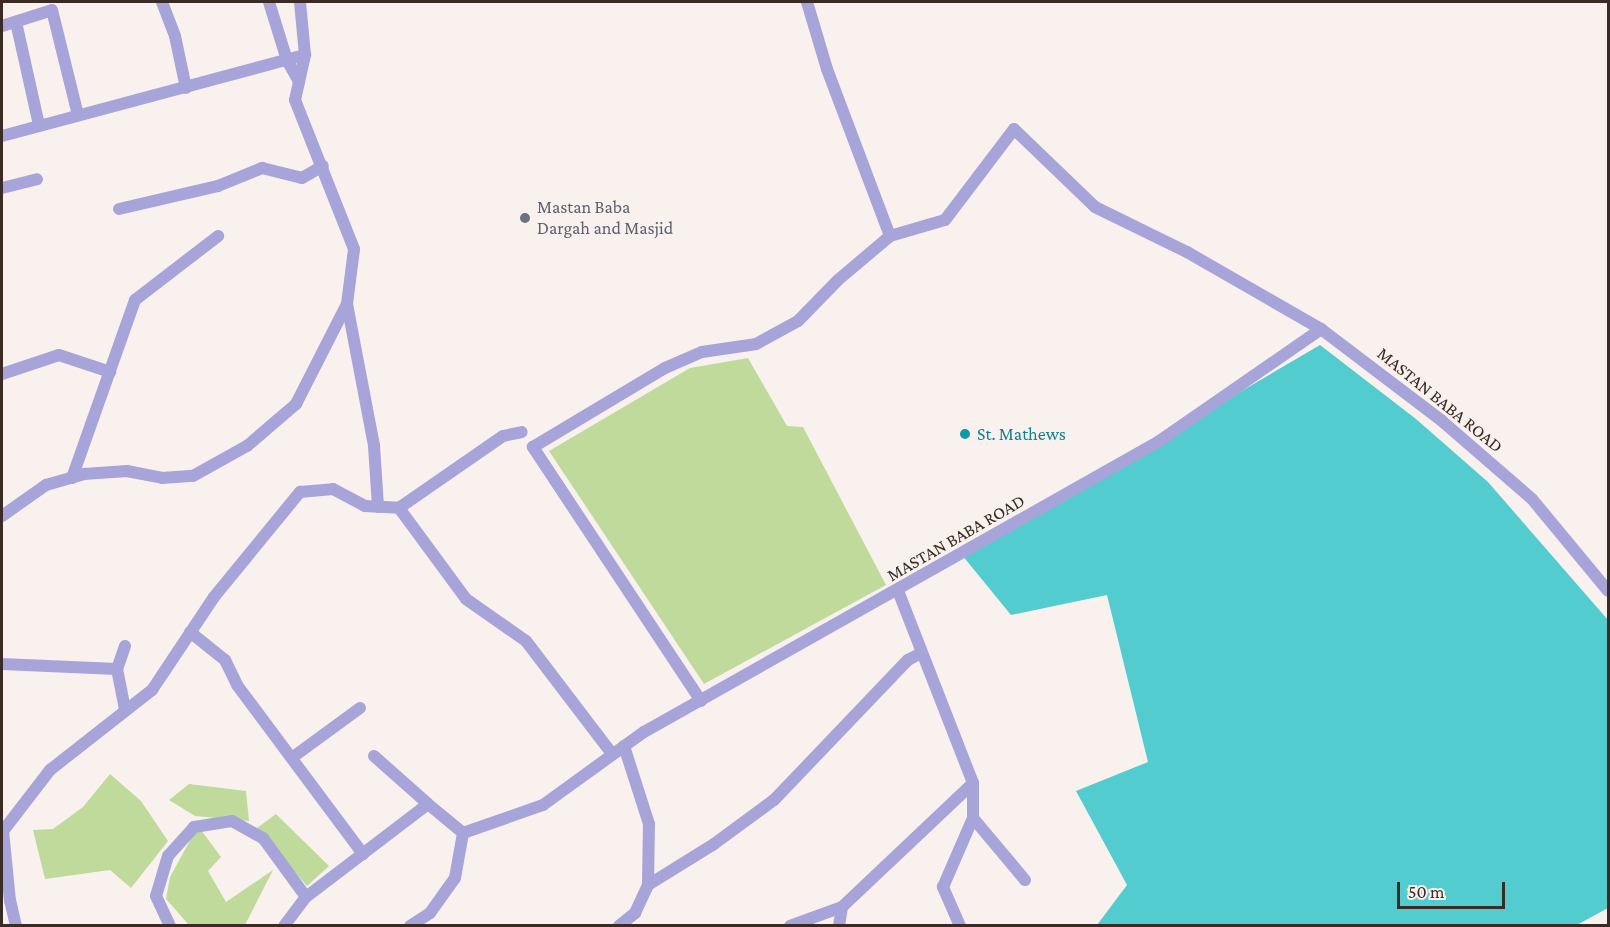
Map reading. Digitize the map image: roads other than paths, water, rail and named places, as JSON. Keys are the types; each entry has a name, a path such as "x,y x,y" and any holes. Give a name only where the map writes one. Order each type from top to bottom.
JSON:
{"street":[{"path":"162,2 175,36 186,88"},
{"path":"269,2 287,60 299,82"},
{"path":"300,2 305,55 295,100 354,249 347,304 374,446 378,507"},
{"path":"807,2 839,102 890,236"},
{"path":"2,26 52,10 78,115"},
{"path":"15,22 39,125"},
{"path":"2,136 305,55"},
{"path":"701,701 533,447 665,368 702,351 756,344 798,321 838,280 890,236 945,220 1014,129 1095,207 1187,252 1321,329"},
{"path":"119,209 218,186 262,168 302,178 323,166"},
{"path":"2,188 37,179"},
{"path":"72,478 135,300 218,236"},
{"path":"2,516 46,485 72,478 127,471 162,478 193,476 247,446 296,404 347,304"},
{"name":"MASTAN BABA ROAD","path":"464,833 543,806 624,746 1158,442 1321,329 1442,421 1532,499 1608,591"},
{"path":"2,374 59,355 110,372"},
{"path":"16,926 10,901 2,831 50,770 125,709 153,690 190,632 300,492 333,489 365,506 399,508 503,436 522,432"},
{"path":"399,508 466,599 526,641 612,754"},
{"path":"898,591 973,783 973,818 943,887 960,926"},
{"path":"190,632 225,660 237,685 293,757 363,854"},
{"path":"125,646 117,669 125,709"},
{"path":"648,885 714,844 774,800 908,660 921,653"},
{"path":"2,664 117,669"},
{"path":"293,757 360,708"},
{"path":"619,926 635,913 648,885 649,825 624,746"},
{"path":"375,756 464,833 455,878 429,913 410,926"},
{"path":"790,926 842,908 973,783"},
{"path":"284,926 306,897 428,804"},
{"path":"973,818 1025,880"},
{"path":"170,926 156,896 168,856 194,827 232,821 263,838 306,897"},
{"path":"839,926 842,908"}],"water":[{"path":"1320,345 1416,419 1488,482 1608,620 1608,908 1575,926 1097,925 1127,885 1076,791 1148,762 1107,595 1011,615 962,555"}],"place":[{"name":"Mastan Baba Dargah and Masjid","path":"525,218"},
{"name":"St. Mathews","path":"965,434"}]}
